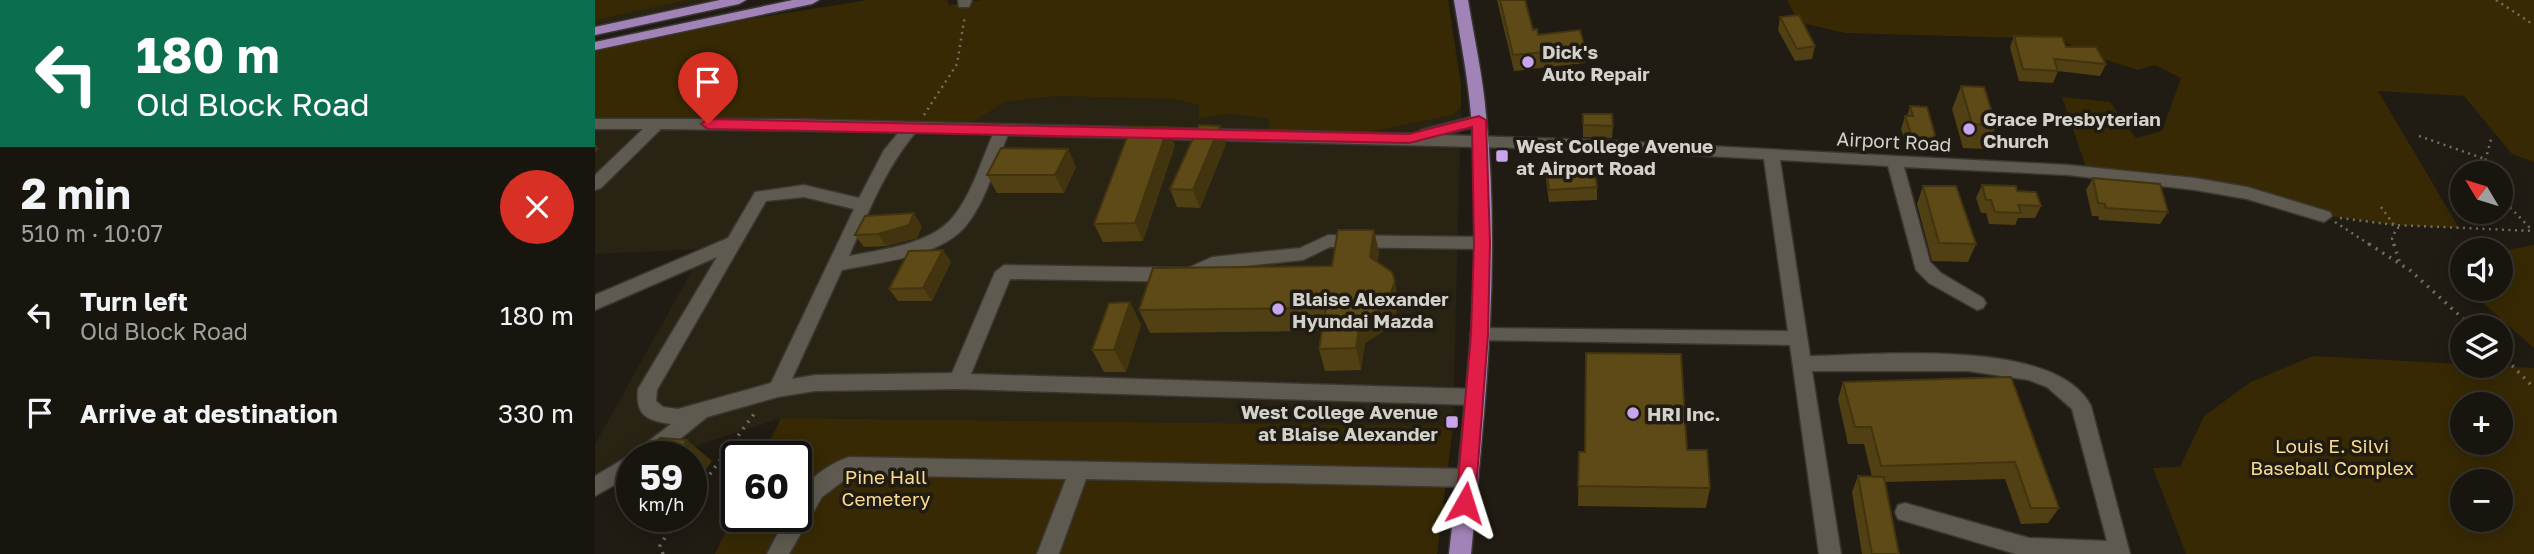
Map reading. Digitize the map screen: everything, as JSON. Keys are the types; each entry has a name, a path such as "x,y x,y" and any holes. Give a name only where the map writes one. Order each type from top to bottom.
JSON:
{"main road":[{"path":"595,31 739,0"},
{"path":"595,46 811,0"},
{"path":"1460,554 1475,397 1482,243 1479,120 1461,0"}],"street":[{"path":"595,124 781,124 1409,139 1479,120"},
{"path":"595,184 657,124"},
{"path":"778,389 863,205 892,150 910,129"},
{"path":"836,265 903,250 941,236 958,223 1003,129"},
{"name":"Airport Road","path":"1409,139 2068,170 2248,192 2324,216"},
{"path":"1771,155 1830,554"},
{"path":"1895,162 1922,265 1935,278 1977,303"},
{"path":"863,205 804,191 761,195 649,388 646,404 658,414 678,417 778,389 815,383 958,382 1475,397"},
{"path":"958,382 1004,272 1191,275 1212,263 1303,254 1328,241 1482,243"},
{"path":"595,303 734,242"},
{"path":"1479,335 1798,338"},
{"path":"1802,364 1984,364 2053,380 2070,392 2081,406 2121,551 2029,548 1905,512"},
{"path":"664,441 703,411"},
{"path":"778,554 818,484 833,472 849,466 1468,478"},
{"path":"1048,554 1079,471"},
{"path":"595,487 616,474"}],"path":[{"path":"2496,0 2534,25"},
{"path":"910,129 933,105 957,64 964,37 965,2"},
{"path":"2419,136 2485,159 2491,136"},
{"path":"2381,208 2395,225"},
{"path":"2513,210 2534,231"},
{"path":"2324,216 2407,226 2534,231"},
{"path":"2324,216 2400,263 2458,315"},
{"path":"2400,263 2392,238 2397,228 2407,226"},
{"path":"2513,366 2534,388"},
{"path":"707,478 759,407 778,389"},
{"path":"663,554 660,546 668,532"}],"shaded area":[{"path":"595,0 715,0 595,26"},
{"path":"1056,96 1171,99 1199,105 1199,118 1231,114 1269,119 1270,132 1365,133 1453,115 1461,107 1453,426 781,418 707,442 616,441 616,467 595,479 595,444 704,249 595,254 595,117 967,126 1005,102"}],"green space":[{"path":"595,0 688,0 595,20"},
{"path":"868,0 947,0 949,5 982,0 1448,0 1461,85 1461,107 1453,115 1365,133 1269,132 1269,119 1231,114 1199,118 1199,105 1171,99 1056,96 1005,102 967,126 737,119 595,119 595,51 712,25"},
{"path":"1787,0 2534,0 2534,162 2512,154 2464,96 2378,91 2450,213 2450,224 2457,224 2459,228 2394,225 2323,215 2273,199 2088,173 2062,97 2110,102 2136,138 2162,131 2181,78 2155,65 2138,70 2087,54 2059,39 1845,33 1798,22"},
{"path":"2534,245 2534,348 2513,330 2513,315 2497,315 2481,301 2513,301 2513,249"},
{"name":"Louis E. Silvi Baseball Complex","path":"2313,356 2450,363 2450,378 2513,378 2513,367 2534,368 2534,554 2186,554 2153,468 2180,467 2204,416 2251,382"},
{"name":"Pine Hall Cemetery","path":"781,418 1453,426 1437,554 715,554 726,532 812,532 812,441 770,441"}],"building":[{"path":"1500,0 1525,0 1533,30 1537,29 1538,35 1580,30 1585,48 1513,55"},
{"path":"1799,15 1815,46 1797,49 1780,17"},
{"path":"2014,36 2062,37 2066,47 2096,47 2106,64 2054,59 2058,71 2023,69"},
{"path":"1961,86 1984,87 1996,125 1972,124"},
{"path":"1910,106 1927,107 1935,135 1932,138 1912,137 1905,116 1913,116"},
{"path":"1583,114 1612,114 1613,126 1583,125"},
{"path":"1199,125 1220,126 1193,190 1170,189"},
{"path":"1131,127 1168,127 1135,223 1094,224"},
{"path":"1001,148 1068,149 1055,175 987,175"},
{"path":"1594,165 1597,187 1549,190 1546,167"},
{"path":"2093,178 2160,184 2168,212 2106,208 2105,204 2098,203"},
{"path":"1982,185 2016,186 2017,191 2036,192 2041,206 2018,205 2021,213 1995,212 1991,200 1986,200"},
{"path":"1923,186 1956,186 1976,244 1939,243"},
{"path":"914,213 909,225 878,234 855,235 865,216"},
{"path":"1338,230 1374,230 1370,257 1392,272 1395,281 1387,304 1360,321 1356,348 1319,349 1326,308 1139,310 1153,268 1332,266"},
{"path":"943,250 923,288 889,289 909,251"},
{"path":"1130,302 1114,350 1092,350 1109,303"},
{"name":"HRI Inc.","path":"1586,353 1681,354 1687,450 1707,450 1710,488 1578,486 1579,452 1585,452"},
{"path":"2011,377 2059,508 2031,508 2015,462 1881,466 1871,427 1855,427 1843,382"},
{"path":"660,438 687,440 686,441 658,441"},
{"path":"1858,476 1884,477 1899,554 1872,554"}],"place":[{"name":"Dick's Auto Repair","path":"1528,62"},
{"name":"Grace Presbyterian Church","path":"1969,129"},
{"name":"West College Avenue at Airport Road","path":"1502,156"},
{"name":"Blaise Alexander Hyundai Mazda","path":"1278,309"},
{"name":"HRI Inc.","path":"1633,413"},
{"name":"West College Avenue at Blaise Alexander","path":"1452,422"}],"route":[{"path":"708,124 1409,139 1479,120 1482,243 1479,335 1465,503"}]}
